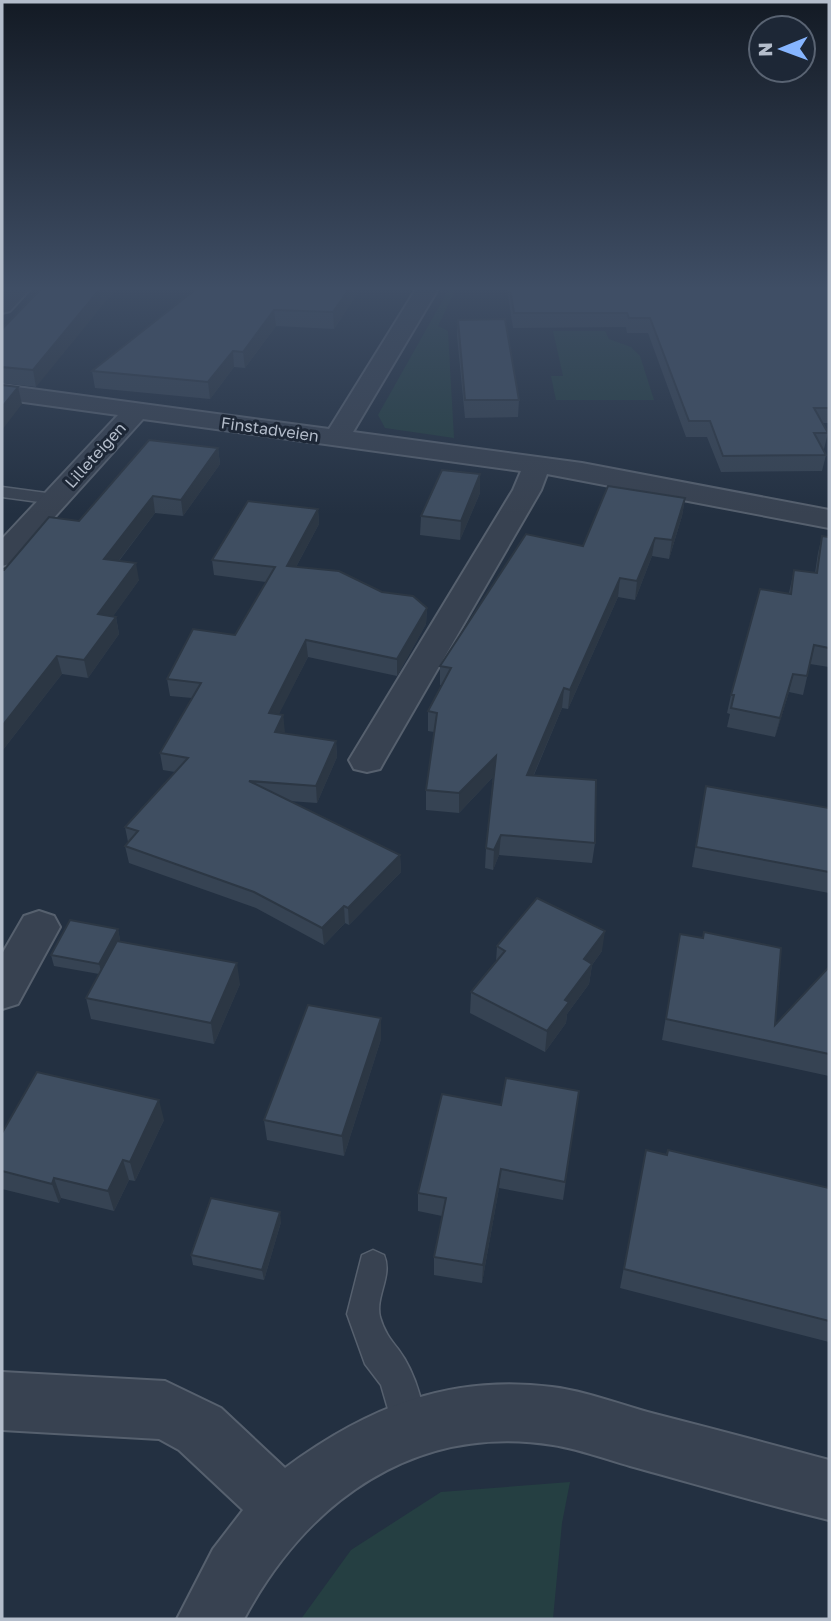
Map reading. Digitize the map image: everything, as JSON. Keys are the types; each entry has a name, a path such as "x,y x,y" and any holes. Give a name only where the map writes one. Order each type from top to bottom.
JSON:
{"street":[{"path":"336,438 381,365"},
{"name":"Finstadveien","path":"2,392 625,478 829,519"},
{"name":"Lilleteigen","path":"2,557 136,411"},
{"path":"367,760 520,502 537,465"},
{"path":"2,992 39,927"},
{"path":"2,1401 142,1406 165,1410 200,1429 285,1509"},
{"path":"209,1619 254,1544 285,1509 338,1463 366,1446 409,1428 452,1416 512,1410 554,1416 829,1490"}],"lane":[{"name":"Lilleteigen","path":"2,492 54,499"},
{"path":"373,1265 363,1314 377,1352 386,1360 397,1380 409,1428"}],"green space":[{"path":"406,365 450,365 454,438 385,428 378,415"},
{"path":"560,365 643,365 654,400 556,400 551,376 563,376"},
{"path":"570,1482 562,1523 553,1619 301,1619 351,1550 441,1492"}],"building":[{"path":"2,365 37,365 33,370 2,367"},
{"path":"100,365 222,365 208,382 92,371"},
{"path":"462,365 513,365 519,400 465,400"},
{"path":"668,365 829,365 829,408 814,408 828,433 814,433 826,455 723,456 710,421 689,421"},
{"path":"2,385 18,387 2,407"},
{"path":"149,440 218,448 181,500 153,496 104,559 136,563 98,614 116,617 84,660 57,656 2,726 2,570 49,517 79,521"},
{"path":"442,470 480,474 461,521 421,516"},
{"path":"608,486 685,498 672,540 655,538 637,581 620,578 570,690 564,688 527,775 596,780 595,843 501,835 494,850 486,848 496,756 459,793 426,790 437,713 428,711 451,668 440,666 526,534 583,546"},
{"path":"248,501 318,509 287,566 339,571 382,592 413,596 427,608 397,659 306,640 269,713 283,715 275,732 336,741 316,786 249,781 400,855 348,908 344,906 322,928 254,892 125,846 138,831 125,827 188,758 160,753 201,683 167,679 193,629 235,635 275,567 212,560"},
{"path":"822,536 829,537 829,648 814,645 807,676 793,674 780,718 731,708 734,695 731,695 760,589 791,594 794,570 817,573"},
{"path":"706,786 829,808 829,872 696,847"},
{"path":"537,898 605,931 584,959 592,964 565,1000 569,1002 547,1031 471,992 505,951 497,946"},
{"path":"70,920 118,929 99,964 51,955"},
{"path":"704,932 781,948 775,1025 829,967 829,1054 666,1019 680,934 703,938"},
{"path":"117,941 237,963 211,1023 86,998"},
{"path":"308,1005 381,1018 342,1136 264,1120"},
{"path":"37,1072 159,1100 130,1162 123,1160 108,1191 54,1178 52,1184 2,1171 2,1133"},
{"path":"506,1078 579,1091 565,1182 501,1169 483,1265 434,1257 446,1198 418,1193 442,1094 501,1105"},
{"path":"646,1150 667,1155 668,1150 829,1188 829,1321 624,1269"},
{"path":"211,1198 280,1212 262,1270 191,1255"}]}
